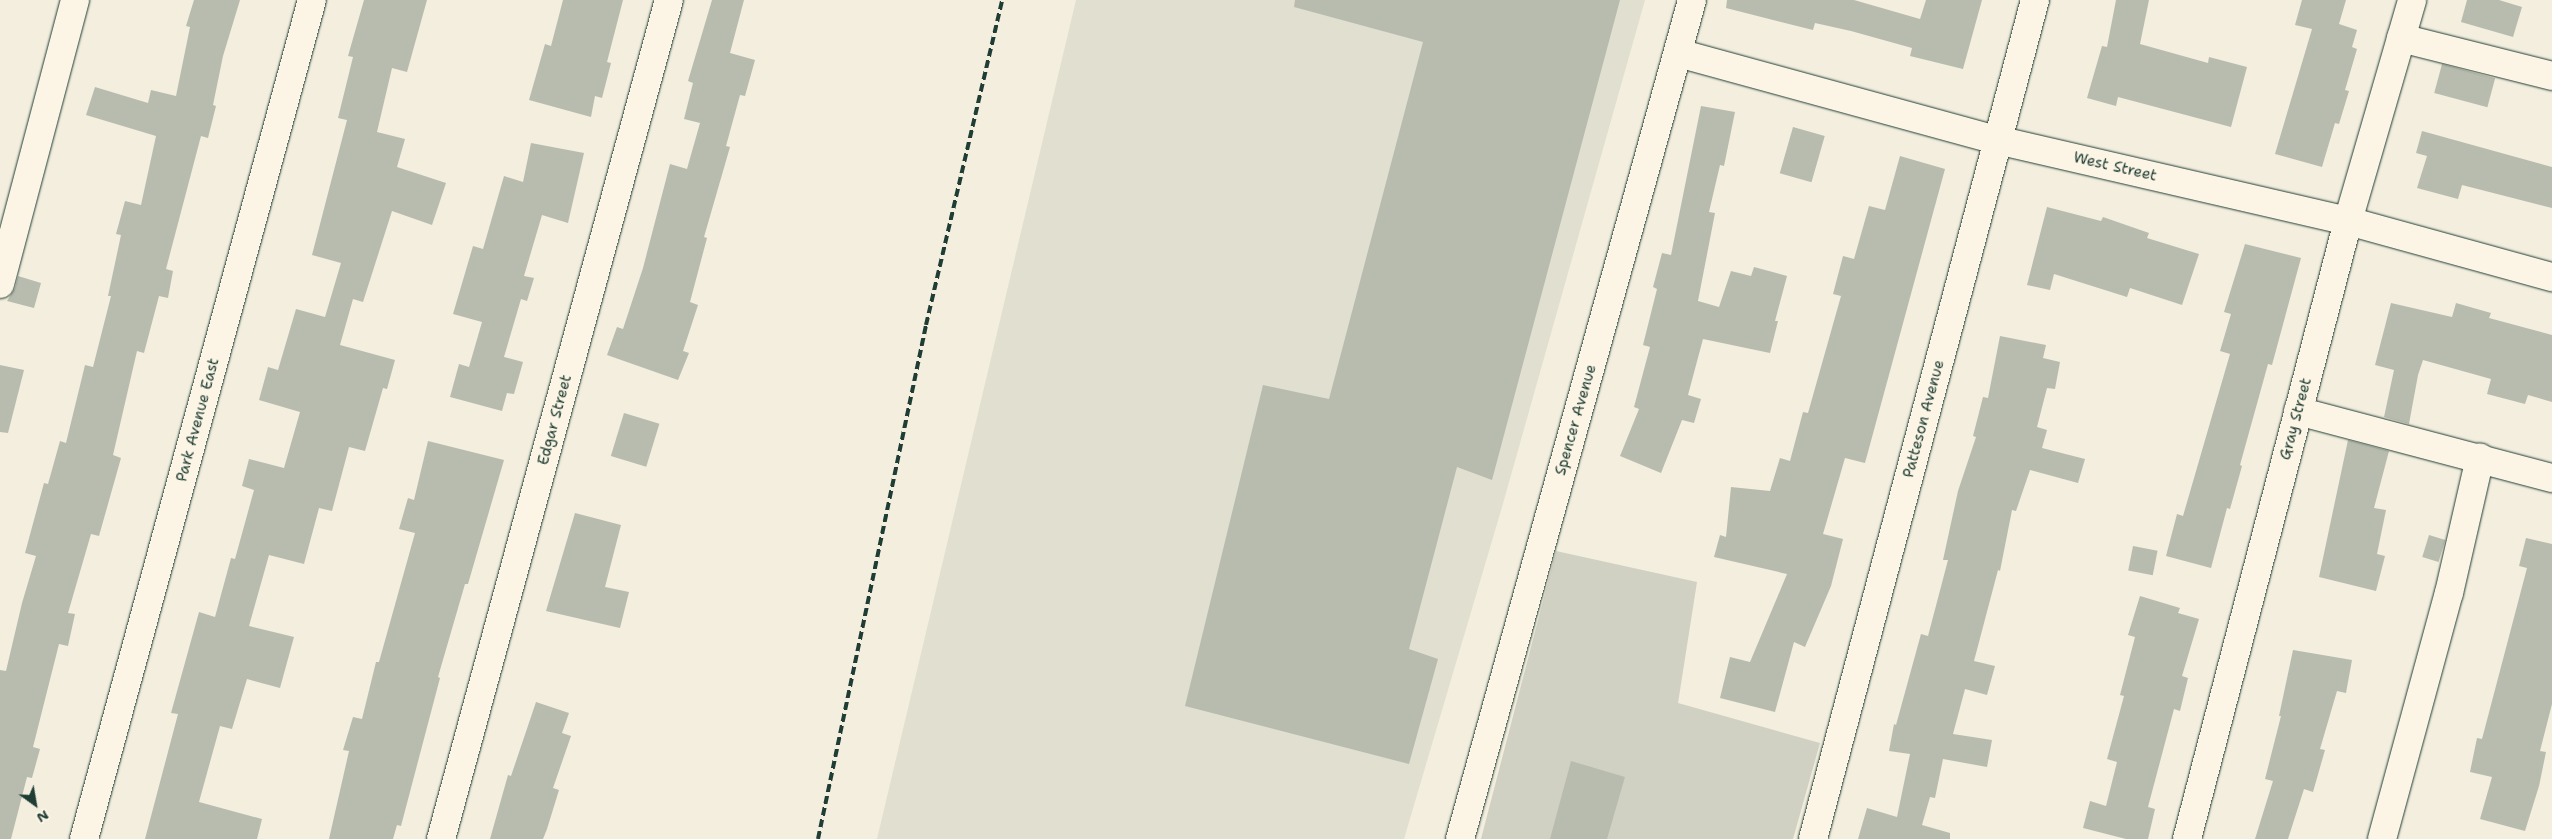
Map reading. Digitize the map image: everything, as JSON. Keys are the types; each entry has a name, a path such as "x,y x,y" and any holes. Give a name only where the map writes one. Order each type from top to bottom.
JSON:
{"street":[{"path":"0,284 76,0"},
{"name":"Park Avenue East","path":"84,839 312,0"},
{"name":"Edgar Street","path":"441,839 669,0"},
{"name":"Spencer Avenue","path":"1460,839 1692,0"},
{"name":"Patteson Avenue","path":"1813,839 2035,0"},
{"name":"Gray Street","path":"2187,839 2348,221 2412,0"},
{"path":"2401,38 2552,76"},
{"name":"West Street","path":"1678,53 1997,140 2348,221 2552,277"},
{"path":"2298,411 2552,478"},
{"path":"2382,839 2449,593 2480,458"}],"shaded area":[{"path":"1076,0 1645,0 1502,507 1404,839 877,839"},
{"path":"1556,551 1697,582 1678,703 1820,743 1793,839 1481,839"}],"building":[{"path":"194,0 240,0 223,56 213,105 216,106 208,138 201,136 166,269 173,271 168,298 159,296 144,353 137,351 113,455 121,458 99,536 91,534 68,613 75,614 68,646 59,644 33,747 40,749 32,778 27,777 11,839 0,839 0,670 6,671 22,603 36,556 25,553 44,483 48,484 60,441 66,443 85,365 93,367 111,296 108,296 121,235 116,234 125,201 141,205 156,136 86,115 95,87 148,103 151,90 176,96 190,27 186,26"},
{"path":"364,0 427,0 407,72 392,68 377,132 405,139 397,167 446,183 432,225 392,211 363,302 353,299 340,345 395,360 387,389 383,388 365,451 349,447 332,511 319,508 304,564 269,555 249,626 294,637 280,688 247,679 232,729 220,726 199,802 262,819 257,839 145,839 178,714 171,713 199,612 215,617 231,558 235,559 254,490 242,486 249,459 284,468 300,412 259,400 268,367 278,370 296,309 325,317 341,263 312,255 347,120 338,118 353,57 348,56"},
{"path":"563,0 623,0 607,62 611,63 602,98 595,96 591,117 529,100 545,44 551,46"},
{"path":"712,0 744,0 730,53 755,60 745,96 740,95 726,146 730,147 704,237 707,238 690,302 698,305 683,351 689,353 678,380 607,355 617,327 623,329 643,268 670,164 687,169 700,123 684,119 693,83 688,81"},
{"path":"1295,0 1620,0 1492,480 1457,467 1409,649 1438,659 1409,764 1185,706 1263,385 1329,399 1423,42 1294,7"},
{"path":"1727,0 1854,0 1920,19 1926,0 1982,0 1963,69 1910,56 1912,48 1851,31 1815,23 1813,30 1726,8"},
{"path":"2116,0 2149,0 2140,44 2208,63 2209,57 2247,67 2231,127 2118,97 2116,106 2087,98 2102,46 2107,47"},
{"path":"2302,0 2346,0 2339,24 2357,30 2352,47 2357,49 2345,90 2349,91 2339,124 2335,123 2322,167 2275,154 2312,29 2295,25"},
{"path":"2467,0 2499,0 2522,7 2513,37 2461,22"},
{"path":"2442,64 2495,78 2487,107 2434,93"},
{"path":"1701,106 1735,112 1724,166 1720,165 1709,212 1715,213 1698,301 1719,307 1731,271 1751,276 1754,267 1787,276 1775,321 1778,321 1770,353 1703,339 1688,395 1701,399 1694,423 1682,420 1661,473 1620,456 1639,409 1634,407 1650,347 1643,345 1657,289 1653,287 1662,253 1671,255"},
{"path":"1793,127 1825,136 1811,182 1780,173"},
{"path":"2422,131 2552,167 2552,208 2462,185 2458,199 2417,188 2427,156 2416,153"},
{"path":"531,143 584,153 568,223 542,215 524,276 534,278 527,301 521,299 504,357 523,362 514,394 507,393 502,411 450,397 459,364 469,367 482,322 453,314 473,246 483,249 504,176 523,182"},
{"path":"1900,156 1945,169 1865,463 1845,458 1823,534 1843,539 1831,586 1805,647 1794,642 1775,712 1720,698 1730,657 1750,662 1787,574 1714,557 1720,535 1726,537 1731,487 1770,491 1780,458 1790,461 1803,412 1808,413 1841,296 1833,294 1843,256 1854,259 1869,206 1885,210"},
{"path":"2047,207 2101,221 2103,217 2149,233 2147,238 2199,254 2182,305 2130,288 2127,297 2054,274 2050,290 2027,285"},
{"path":"2245,244 2301,258 2272,365 2268,364 2230,509 2227,508 2211,568 2166,556 2177,514 2183,516 2230,354 2220,351 2231,314 2224,312"},
{"path":"18,276 41,283 34,308 7,301 15,288"},
{"path":"2391,303 2452,317 2456,303 2491,313 2489,318 2552,335 2552,402 2528,395 2525,404 2487,394 2491,379 2423,360 2418,375 2409,424 2384,417 2394,370 2375,365"},
{"path":"2000,336 2046,345 2043,358 2060,362 2055,389 2047,388 2037,427 2047,430 2042,448 2085,459 2078,483 2030,470 2016,511 2012,510 2000,571 1998,570 1974,661 1995,666 1987,695 1965,689 1953,734 1992,740 1987,767 1943,759 1935,798 1930,797 1922,825 1950,833 1950,839 1858,839 1867,808 1897,817 1910,754 1889,751 1894,724 1896,725 1921,634 1928,636 1948,560 1943,560 1958,491 1976,437 1973,436 1983,397 1988,398"},
{"path":"0,365 24,370 8,433 0,432"},
{"path":"624,413 659,424 646,467 611,456"},
{"path":"2348,440 2389,451 2374,508 2386,510 2377,554 2385,556 2376,591 2319,577"},
{"path":"428,441 504,460 468,584 465,584 438,677 440,678 401,826 397,825 393,839 329,839 349,751 343,750 353,717 362,719 376,662 379,662 415,533 399,529 408,498 414,500"},
{"path":"575,513 621,525 605,587 629,592 620,628 546,611"},
{"path":"2429,535 2445,540 2439,562 2422,557"},
{"path":"2526,538 2552,544 2552,704 2540,751 2546,752 2539,786 2525,831 2480,819 2492,777 2470,772 2477,738 2482,739 2527,568 2519,566"},
{"path":"2133,546 2158,551 2153,575 2128,571"},
{"path":"2140,596 2180,608 2178,613 2199,619 2182,676 2188,678 2180,711 2174,709 2148,807 2155,809 2148,839 2126,839 2083,828 2090,801 2106,806 2117,762 2107,759 2124,696 2120,695 2135,637 2128,635"},
{"path":"2293,650 2352,660 2346,693 2337,691 2320,749 2325,750 2313,792 2304,789 2288,839 2255,839 2273,781 2265,779 2281,716 2279,716"},
{"path":"536,702 569,713 562,733 571,736 553,788 559,790 547,829 543,839 490,839 508,775 511,776"},
{"path":"1571,761 1625,777 1607,839 1550,839"}],"railway":[{"path":"818,839 926,325 1002,0"}]}
